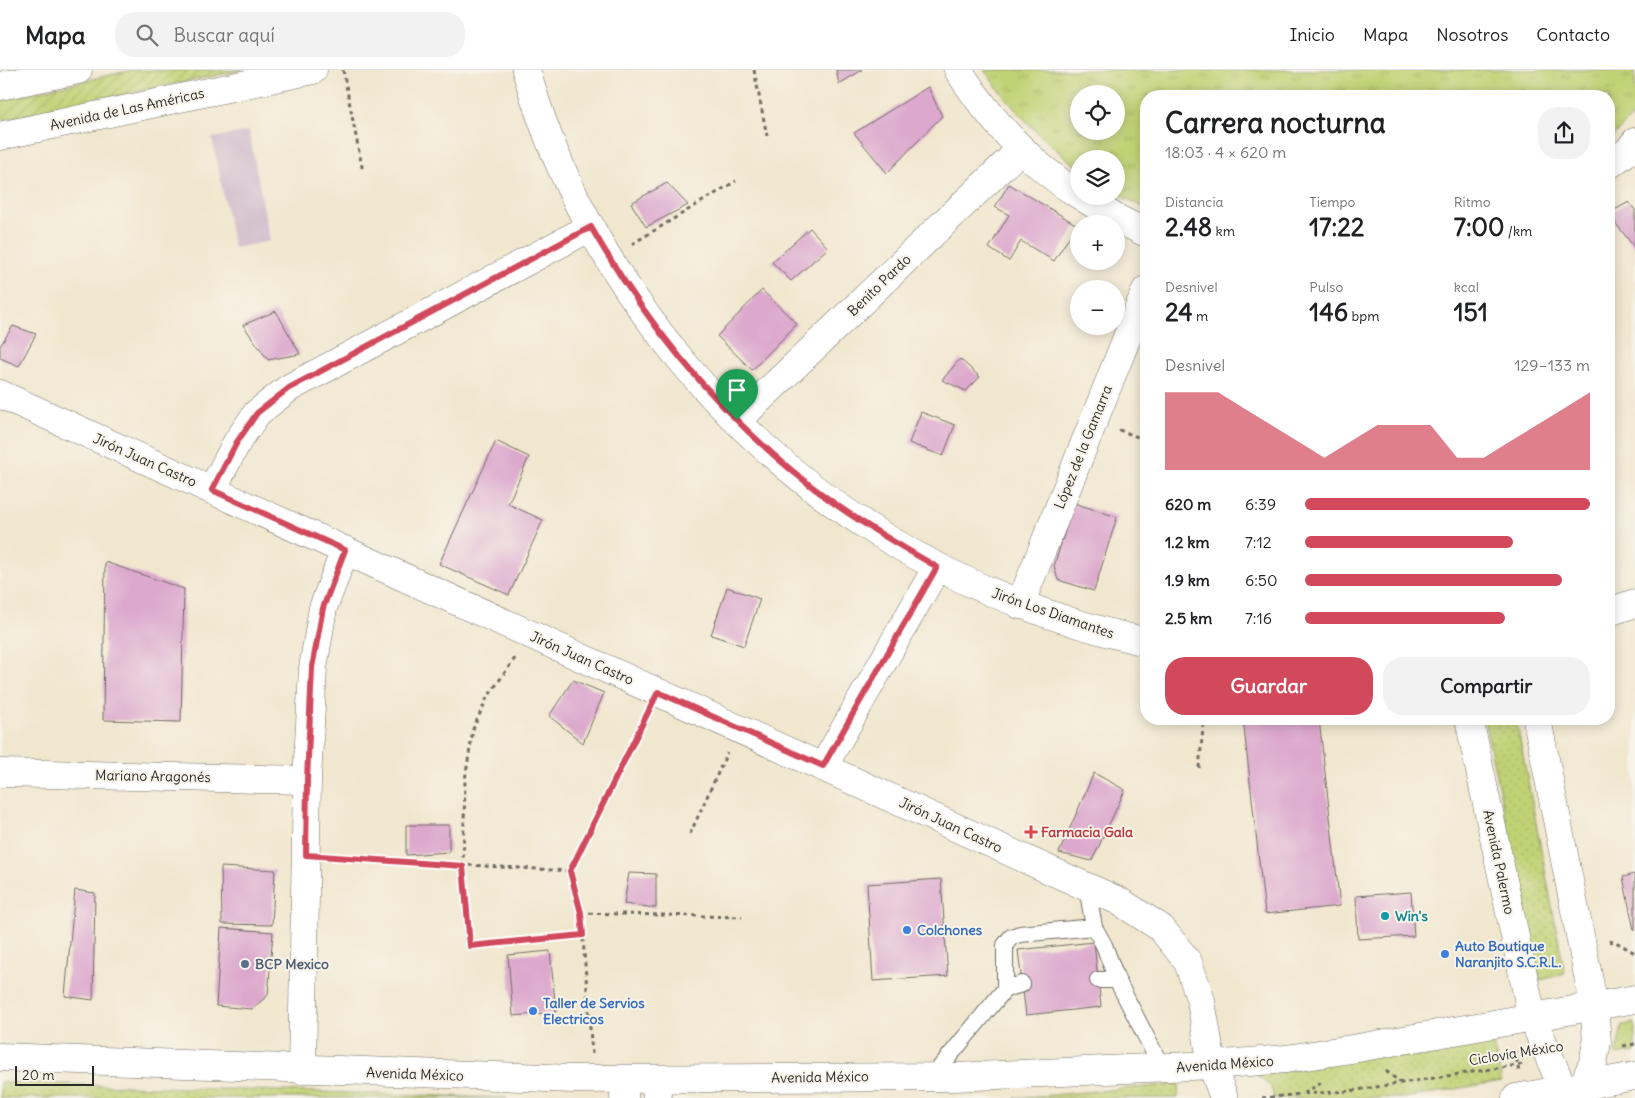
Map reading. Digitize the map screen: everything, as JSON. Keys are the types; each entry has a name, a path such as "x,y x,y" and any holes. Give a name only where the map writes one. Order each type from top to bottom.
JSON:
{"street":[{"path":"0,86 78,70"},
{"name":"Avenida de Las Américas","path":"0,136 314,70"},
{"name":"Jirón Los Diamantes","path":"526,70 546,130 566,179 591,227 637,302 667,343 701,383 782,463 831,501 883,536 937,567 1020,605 1105,632 1140,641"},
{"path":"958,70 976,97 1021,149 1070,189"},
{"path":"1615,161 1628,151 1635,142"},
{"name":"Benito Pardo","path":"737,420 1021,149"},
{"path":"1095,205 1140,230"},
{"path":"212,490 237,442 257,413 289,388 591,227"},
{"name":"López de la Gamarra","path":"1020,605 1140,305"},
{"name":"Jirón Juan Castro","path":"0,394 1120,901 1161,928 1188,962 1201,1001 1212,1065 1224,1098"},
{"path":"302,1070 307,780 312,668 323,608 345,550"},
{"path":"823,766 937,567"},
{"path":"1615,610 1635,603"},
{"name":"Avenida Palermo","path":"1470,725 1532,1017 1550,1059 1573,1087"},
{"path":"1538,725 1594,1006 1597,1042 1593,1063 1573,1087"},
{"name":"Mariano Aragonés","path":"0,772 307,780"},
{"name":"Avenida México","path":"0,1057 594,1080 624,1089 657,1089 1212,1065 1304,1056 1635,999"},
{"path":"1516,1098 1635,1076"}],"lane":[{"path":"1086,887 1094,927 1104,945 1117,980 1162,1068"},
{"path":"1006,989 1005,945 1011,937 1020,934 1094,927"},
{"path":"1098,980 1117,980"},
{"path":"932,1076 1006,989 1022,984"}],"path":[{"path":"343,70 363,172"},
{"path":"754,70 767,136"},
{"path":"609,258 736,181"},
{"path":"531,634 487,698 473,729 465,780 463,866 470,946 583,935"},
{"path":"594,1080 581,913 570,871 658,692"},
{"path":"1199,768 1203,725"},
{"path":"690,834 738,728"},
{"path":"306,855 570,871"},
{"path":"581,913 742,917"},
{"path":"1595,1051 1635,1044"},
{"name":"Ciclovía México","path":"1262,1098 1350,1090 1550,1059"},
{"path":"1383,1071 1388,1071 1401,1083"},
{"name":"Ciclovía México","path":"1302,1094 1329,1080"}],"shaded area":[{"path":"249,131 270,241 234,248 212,138"}],"green space":[{"path":"132,70 243,70 0,120 0,100"},
{"path":"984,70 1635,70 1635,114 1615,134 1615,90 1140,90 1140,206 1125,198 1125,150 1070,150 1070,161 1028,123"},
{"path":"1485,725 1517,725 1565,974 1540,980"},
{"path":"1635,1023 1635,1052 1616,1055 1622,1025"},
{"path":"1491,1035 1502,1081 1403,1098 1274,1098 1271,1087 1257,1076"},
{"path":"0,1082 507,1098 0,1098"},
{"path":"1179,1084 1178,1098 1015,1098"}],"building":[{"path":"836,70 862,70 839,84"},
{"path":"928,87 942,116 887,173 854,133"},
{"path":"667,183 688,205 646,227 631,203"},
{"path":"1009,184 1070,221 1070,236 1054,261 1021,241 1009,261 989,248 1009,215 995,207"},
{"path":"1629,202 1635,210 1635,248 1615,223 1615,210"},
{"path":"810,228 828,248 791,281 772,262"},
{"path":"762,290 797,324 752,370 717,336"},
{"path":"276,311 300,354 268,360 243,325"},
{"path":"13,326 36,334 19,366 0,358 0,346"},
{"path":"960,359 980,377 966,391 942,380"},
{"path":"921,412 955,425 943,456 909,443"},
{"path":"496,441 529,457 508,504 543,520 509,595 439,564"},
{"path":"1074,503 1117,517 1094,591 1058,580 1054,566"},
{"path":"105,562 184,589 181,722 103,720"},
{"path":"727,587 760,599 744,646 711,635"},
{"path":"573,680 604,693 583,743 549,716"},
{"path":"1244,725 1320,725 1340,906 1265,914"},
{"path":"1094,773 1125,790 1092,861 1059,853"},
{"path":"406,825 449,825 449,852 406,855"},
{"path":"221,867 275,870 272,925 222,924"},
{"path":"629,873 656,874 656,908 624,904"},
{"path":"1635,874 1635,930 1634,930 1623,877"},
{"name":"Colchones","path":"941,879 948,976 873,981 867,884"},
{"path":"75,890 95,893 93,1000 65,996"},
{"name":"Win's","path":"1411,892 1414,936 1358,939 1356,896"},
{"name":"BCP Mexico","path":"221,928 273,932 268,995 252,1009 216,1006"},
{"path":"1094,942 1101,1007 1026,1015 1018,950"},
{"path":"550,951 556,1012 513,1016 508,955"}],"place":[{"name":"Farmacia Gala","path":"1031,832"},
{"name":"Win's","path":"1385,916"},
{"name":"Colchones","path":"907,930"},
{"name":"Auto Boutique Naranjito S.C.R.L.","path":"1445,954"},
{"name":"BCP Mexico","path":"245,964"},
{"name":"Taller de Servios Electricos","path":"533,1011"}],"route":[{"path":"591,227 637,302 667,343 701,383 737,420 782,463 831,501 883,536 937,567 823,766 658,692 570,871 581,913 583,935 470,946 463,866 306,855 312,668 323,608 345,550 212,490 237,442 257,413 289,388 591,227"}]}
